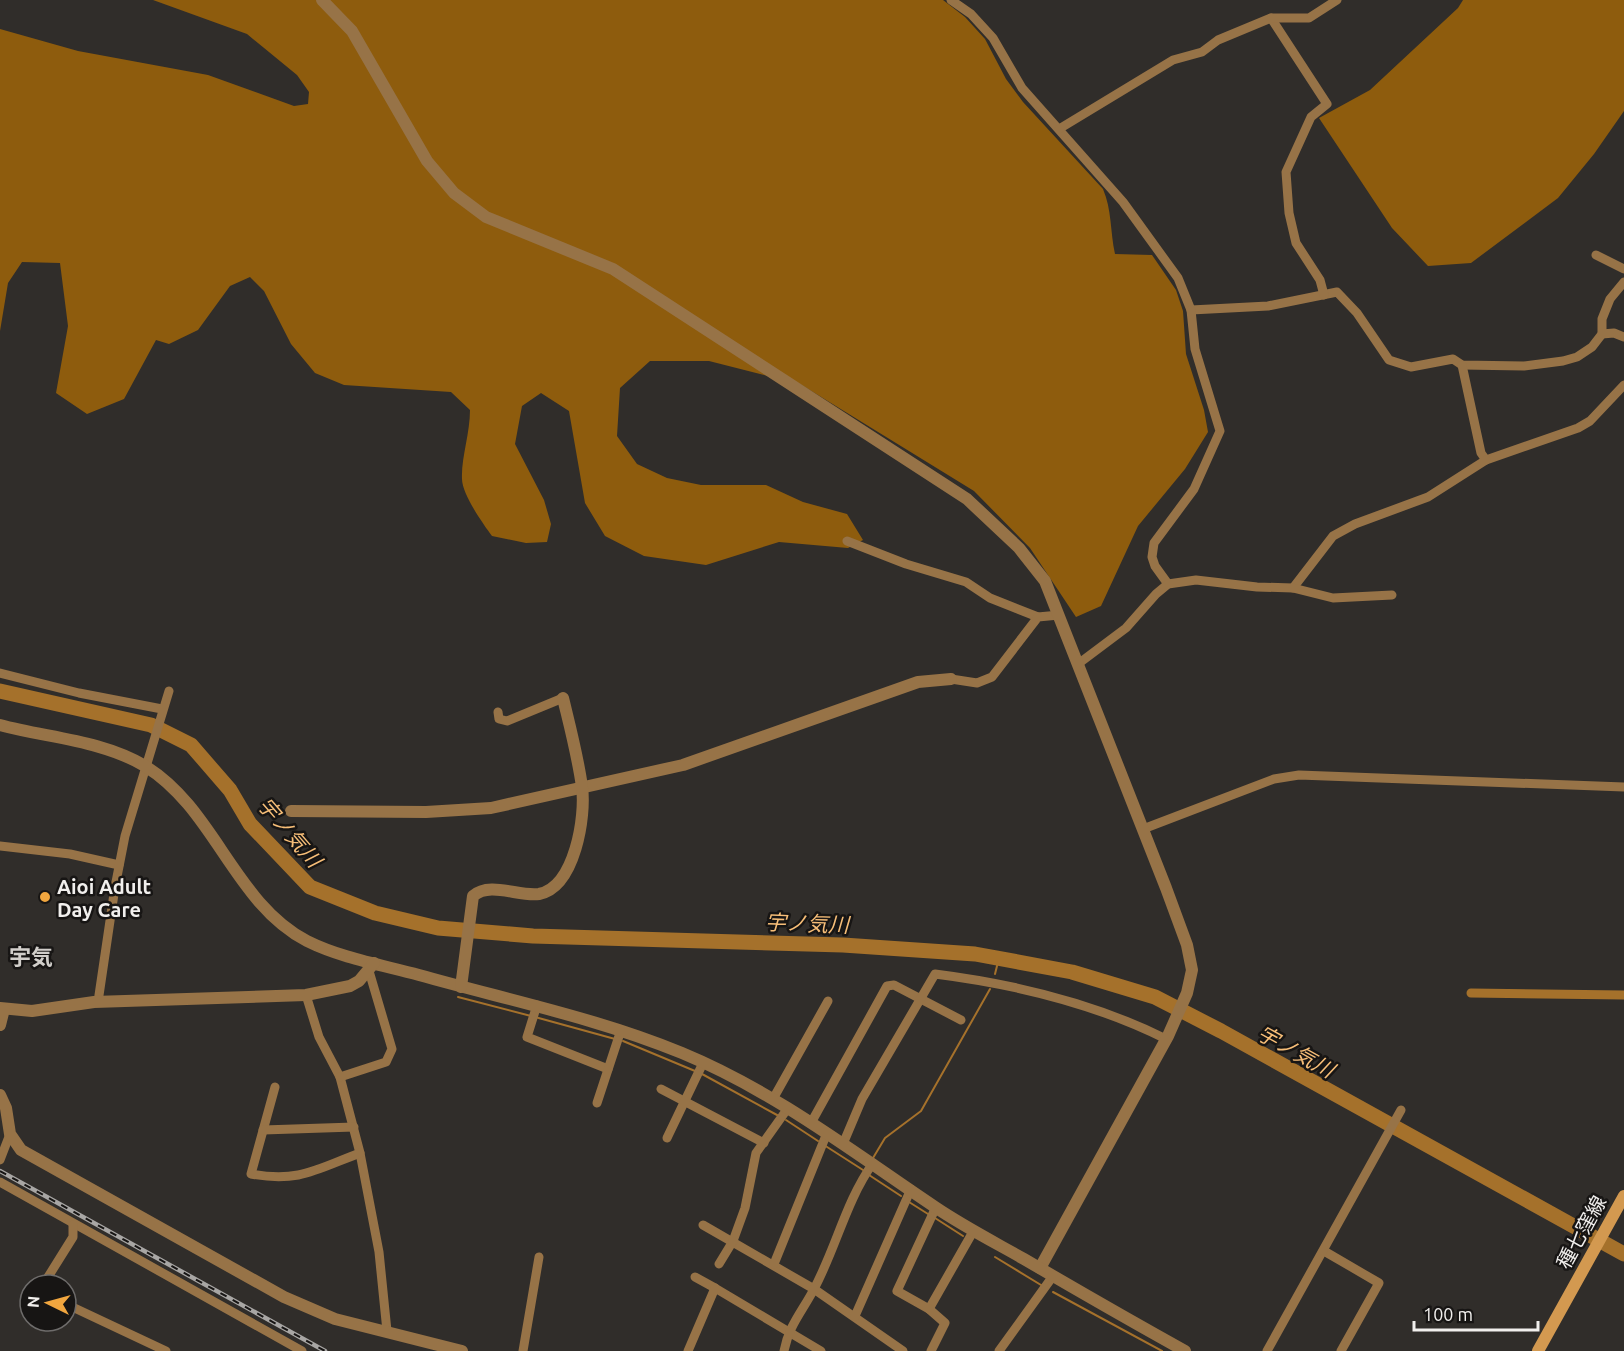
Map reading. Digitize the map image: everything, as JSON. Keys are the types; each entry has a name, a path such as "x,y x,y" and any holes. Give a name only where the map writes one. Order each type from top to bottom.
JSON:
{"main road":[{"name":"種七窪線","path":"1538,1351 1624,1196"}],"street":[{"path":"322,0 352,30 427,161 440,180 461,199 500,224 613,269 967,499 993,521 1045,581 1187,945 1192,970 1187,993 1167,1038 1040,1268"},
{"path":"951,0 971,14 993,38 1022,88 1123,202 1178,278 1191,310 1195,349 1220,431 1194,489 1154,543 1152,557 1155,566 1168,584"},
{"path":"1059,129 1173,60 1202,52 1218,40 1270,18 1309,18 1337,0"},
{"path":"1270,18 1327,104 1311,117 1286,172 1289,213 1296,243 1320,280 1324,295"},
{"path":"1596,255 1624,269"},
{"path":"1602,334 1602,319 1610,299 1624,282"},
{"path":"1191,310 1268,306 1337,292 1357,313 1389,360 1410,367 1453,359 1462,365 1524,366 1563,361 1584,352 1602,334 1614,333 1624,337"},
{"path":"1462,365 1481,453 1486,460"},
{"path":"1293,588 1333,536 1355,524 1428,497 1486,460 1578,428 1590,421 1624,385"},
{"path":"847,541 906,564 966,582 990,598 1038,617 1059,615"},
{"path":"1078,664 1126,628 1168,584 1196,580 1257,587 1293,588 1333,598 1392,595"},
{"path":"291,811 426,812 491,808 682,765 918,682 951,679 977,683 992,677 1038,617"},
{"path":"0,673 161,710"},
{"path":"98,1002 119,865 161,710 169,691"},
{"path":"461,987 473,896 482,890 537,894 554,887 564,876 575,855 583,789 563,698 507,721 499,719 498,712"},
{"path":"0,724 95,746 146,767 177,793 200,819 244,884 287,929 371,967 537,1005 621,1030 703,1063 773,1099 873,1163 936,1208 1185,1351"},
{"path":"1143,829 1274,779 1299,775 1624,787"},
{"path":"0,846 70,854 119,865"},
{"path":"0,1024 2,1008 32,1011 98,1002 306,995 344,989 359,981 371,967"},
{"path":"340,1077 386,1062 392,1049 371,967"},
{"path":"843,1143 862,1099 934,974 990,981 1101,1011 1167,1038"},
{"path":"811,1122 887,986 894,985 961,1020"},
{"path":"306,995 319,1037 340,1077 354,1127 379,1252 387,1331"},
{"path":"773,1099 828,1001"},
{"path":"537,1005 527,1037 608,1069"},
{"path":"597,1102 621,1030"},
{"path":"667,1138 703,1063"},
{"path":"275,1087 251,1174 274,1178 295,1178 360,1153"},
{"path":"661,1089 764,1143"},
{"path":"0,1095 6,1108 10,1134 21,1150 284,1297 334,1319 462,1351"},
{"path":"719,1264 733,1241 745,1208 756,1153 788,1108"},
{"path":"1267,1351 1401,1110"},
{"path":"263,1130 354,1127"},
{"path":"774,1264 827,1133"},
{"path":"0,1160 10,1134"},
{"path":"784,1351 788,1330 814,1289 860,1181 873,1163"},
{"path":"0,1182 73,1225 302,1351"},
{"path":"855,1316 911,1189"},
{"path":"931,1351 945,1323 929,1309 897,1291 936,1208"},
{"path":"50,1273 73,1237 73,1225"},
{"path":"704,1225 814,1289 903,1351"},
{"path":"929,1309 974,1230"},
{"path":"1324,1251 1379,1283 1341,1351"},
{"path":"523,1351 539,1257"},
{"path":"999,1351 1053,1276"},
{"path":"695,1277 821,1351"},
{"path":"688,1351 715,1288"},
{"path":"78,1310 166,1351"}],"shaded area":[{"path":"153,0 943,0 965,17 985,39 1006,79 1023,102 1103,189 1108,205 1115,254 1152,255 1176,290 1183,311 1186,354 1204,410 1208,432 1185,469 1138,526 1101,606 1076,617 1030,548 974,491 800,384 709,361 650,361 620,388 617,436 637,464 667,478 701,485 766,485 803,502 847,514 863,540 848,548 779,542 706,565 644,556 605,536 585,503 569,411 541,393 522,406 515,444 544,500 551,524 547,542 526,543 492,536 474,509 463,485 463,463 470,410 451,392 344,385 315,373 291,344 264,291 250,277 230,286 198,330 169,344 156,340 124,399 87,414 56,393 68,326 60,263 22,262 8,283 0,331 0,29 78,51 208,75 294,106 308,104 309,92 297,75 247,34"},
{"path":"1463,0 1624,0 1624,111 1594,154 1558,198 1471,263 1428,266 1392,228 1319,118 1370,90 1458,8"}],"waterway":[{"name":"宇ノ気川","path":"0,691 151,725 191,745 230,790 250,824 310,887 375,913 438,928 533,936 843,945 975,954 1072,972 1155,997 1221,1031 1624,1254"},
{"path":"995,974 999,958"},
{"path":"873,1158 885,1138 921,1111 990,989"},
{"path":"1471,993 1624,995"},
{"path":"458,997 531,1016"},
{"path":"535,1017 615,1039"},
{"path":"623,1041 695,1071"},
{"path":"702,1074 777,1115"},
{"path":"786,1120 818,1141"},
{"path":"824,1145 863,1170"},
{"path":"869,1175 901,1196"},
{"path":"909,1202 928,1214"},
{"path":"935,1218 963,1236"},
{"path":"995,1257 1041,1285"},
{"path":"1053,1292 1162,1351"}],"railway":[{"path":"0,1171 325,1351"}],"place":[{"name":"Aioi Adult Day Care","path":"45,897"}],"district":[{"name":"宇気","path":"31,956"}]}
